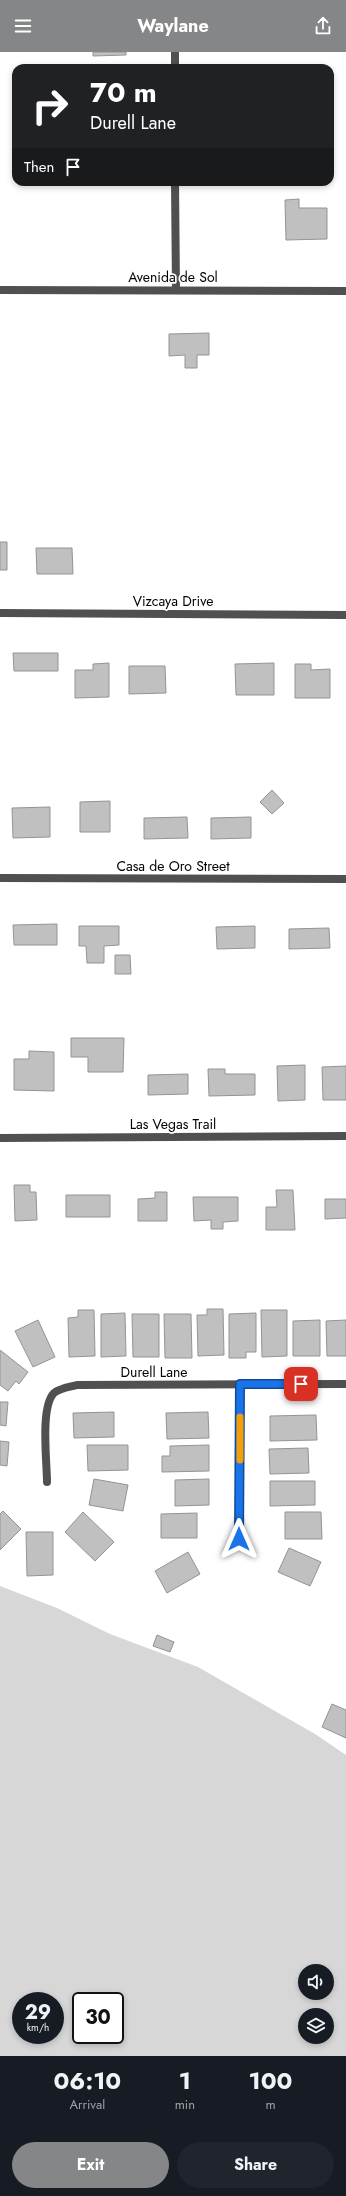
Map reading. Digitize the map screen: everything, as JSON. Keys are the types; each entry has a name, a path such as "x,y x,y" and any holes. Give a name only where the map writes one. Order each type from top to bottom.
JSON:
{"street":[{"path":"175,52 175,64"},
{"path":"175,186 176,290"},
{"name":"Avenida de Sol","path":"0,290 346,291"},
{"name":"Vizcaya Drive","path":"0,613 346,615"},
{"name":"Casa de Oro Street","path":"0,878 346,879"},
{"name":"Las Vegas Trail","path":"0,1138 346,1136"},
{"path":"239,1539 240,1384"},
{"name":"Durell Lane","path":"47,1482 46,1414 50,1400 54,1394 62,1389 77,1385 346,1384"}],"shaded area":[{"path":"0,1586 57,1608 110,1634 198,1667 315,1734 346,1755 346,2056 0,2056"}],"building":[{"path":"93,52 126,52 126,55 93,56"},
{"path":"299,199 299,208 327,208 327,239 286,240 285,200"},
{"path":"209,333 209,355 197,355 197,368 185,368 185,355 169,356 169,334"},
{"path":"0,542 7,542 7,570 0,570"},
{"path":"36,548 72,548 73,574 37,574"},
{"path":"13,653 58,653 58,671 14,671"},
{"path":"109,663 109,697 75,698 75,670 93,670 93,664"},
{"path":"274,663 274,695 236,695 235,664"},
{"path":"295,664 311,664 311,670 330,669 330,698 295,698"},
{"path":"129,666 165,666 166,693 129,694"},
{"path":"272,790 284,803 272,814 260,802"},
{"path":"110,801 110,832 80,832 80,802"},
{"path":"50,807 50,837 13,838 12,808"},
{"path":"187,817 188,838 144,839 144,818"},
{"path":"251,817 251,838 211,839 211,818"},
{"path":"57,924 57,945 14,945 13,925"},
{"path":"79,926 119,926 119,945 104,946 104,963 87,963 86,946 79,946"},
{"path":"255,926 255,948 217,949 216,927"},
{"path":"329,928 330,948 289,949 289,929"},
{"path":"115,955 130,955 131,974 115,974"},
{"path":"71,1038 124,1038 123,1072 88,1072 88,1057 71,1057"},
{"path":"29,1051 54,1052 54,1091 14,1090 14,1059 29,1059"},
{"path":"305,1065 305,1100 278,1101 277,1066"},
{"path":"346,1066 346,1100 323,1100 322,1067"},
{"path":"208,1069 225,1069 225,1074 255,1074 255,1095 209,1096"},
{"path":"188,1074 188,1094 148,1095 148,1075"},
{"path":"14,1185 30,1185 30,1192 36,1192 37,1220 15,1221"},
{"path":"276,1190 293,1190 295,1230 266,1230 266,1207 277,1207"},
{"path":"155,1192 167,1192 167,1221 138,1221 138,1199 155,1198"},
{"path":"66,1195 110,1195 110,1217 66,1217"},
{"path":"193,1197 238,1197 238,1221 223,1222 223,1229 211,1229 211,1220 194,1221"},
{"path":"325,1199 346,1199 346,1218 325,1219"},
{"path":"207,1309 223,1309 224,1355 198,1356 197,1315 207,1315"},
{"path":"78,1310 94,1310 95,1356 69,1357 68,1318 78,1317"},
{"path":"261,1310 287,1310 287,1356 262,1357"},
{"path":"125,1313 126,1356 101,1357 101,1314"},
{"path":"256,1313 256,1352 246,1352 246,1358 229,1358 229,1314"},
{"path":"132,1314 159,1314 159,1357 133,1357"},
{"path":"164,1314 191,1314 192,1358 165,1358"},
{"path":"38,1320 55,1357 33,1367 15,1331"},
{"path":"320,1320 320,1356 293,1356 293,1321"},
{"path":"346,1320 346,1356 327,1356 326,1321"},
{"path":"0,1350 28,1372 19,1384 16,1381 8,1391 0,1385"},
{"path":"0,1402 8,1402 6,1426 0,1425"},
{"path":"114,1412 114,1437 74,1438 73,1413"},
{"path":"208,1412 209,1438 167,1439 166,1413"},
{"path":"316,1415 317,1440 270,1441 270,1416"},
{"path":"0,1441 9,1442 7,1466 0,1465"},
{"path":"87,1445 128,1445 128,1470 88,1471"},
{"path":"209,1445 209,1471 162,1472 162,1456 170,1456 170,1446"},
{"path":"308,1448 309,1473 270,1474 269,1449"},
{"path":"94,1479 128,1485 123,1511 89,1505"},
{"path":"209,1479 209,1505 175,1506 175,1480"},
{"path":"270,1481 315,1481 315,1505 270,1506"},
{"path":"3,1511 21,1529 0,1550 0,1514"},
{"path":"83,1512 114,1542 95,1561 65,1532"},
{"path":"285,1512 321,1512 322,1539 285,1539"},
{"path":"197,1513 197,1538 161,1538 161,1514"},
{"path":"26,1532 53,1532 53,1575 27,1576"},
{"path":"289,1548 321,1562 310,1586 278,1572"},
{"path":"188,1552 200,1574 167,1593 155,1571"},
{"path":"157,1635 174,1642 170,1652 153,1646"},
{"path":"332,1704 346,1710 346,1738 322,1727"}],"slow traffic":[{"path":"240,1417 240,1460"}],"route":[{"path":"239,1539 240,1384 301,1384"}]}
